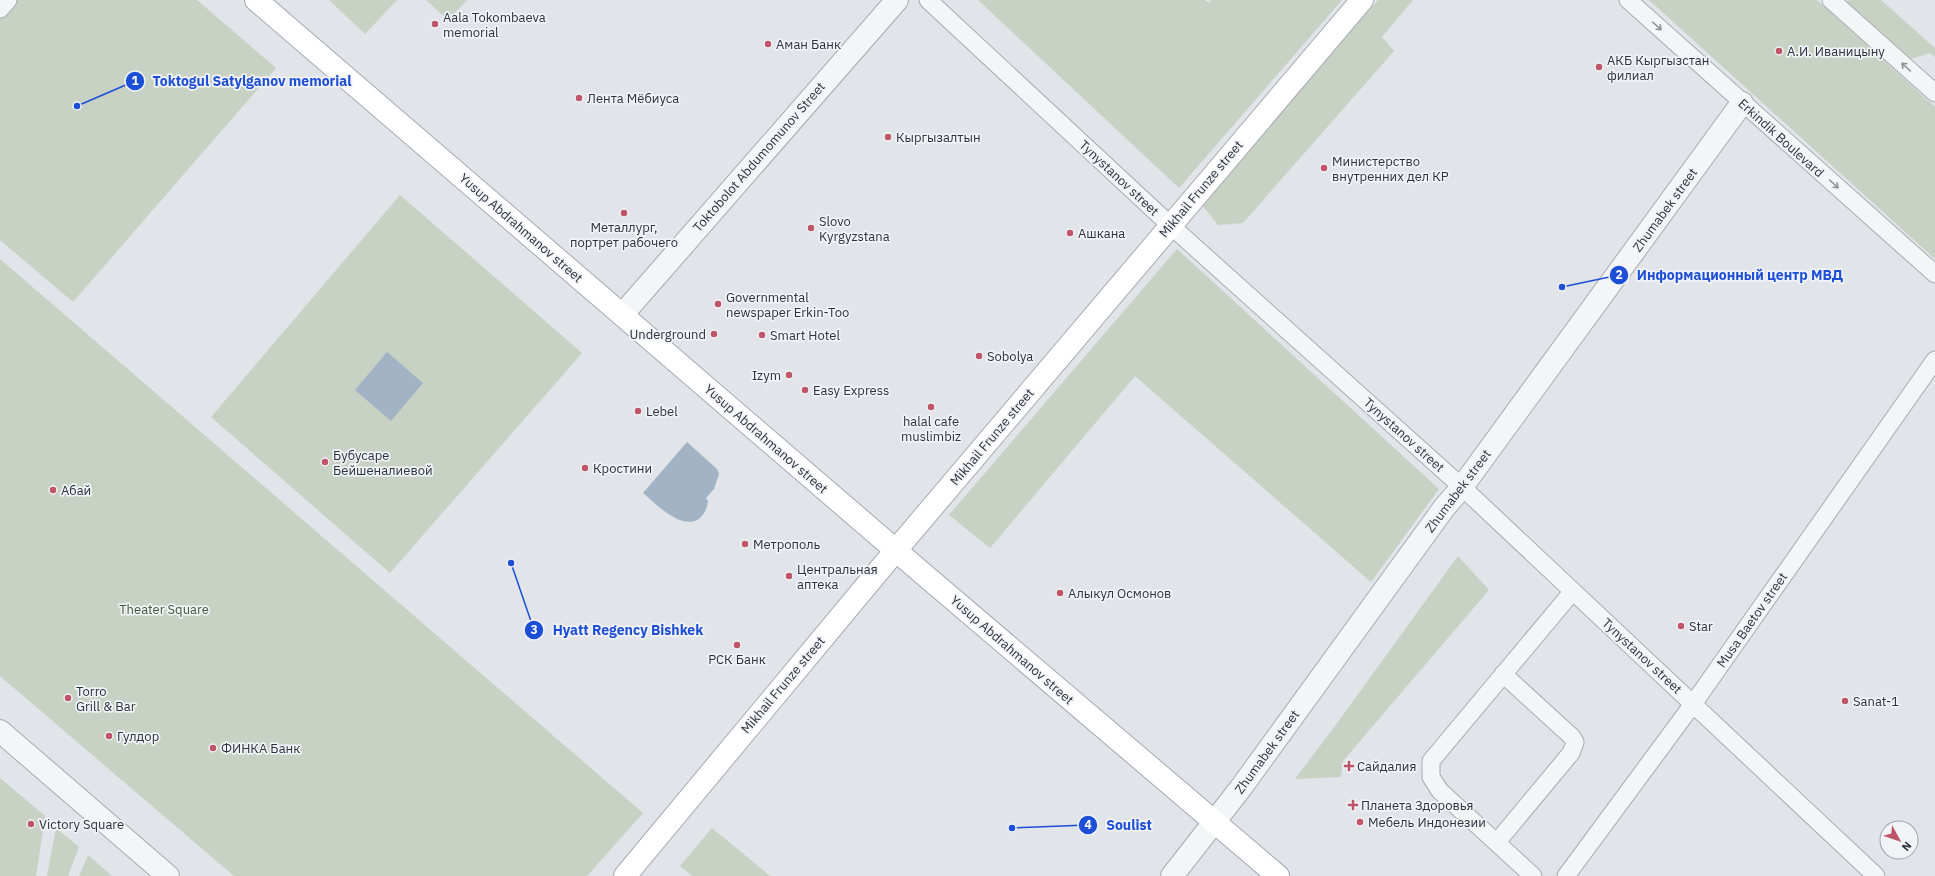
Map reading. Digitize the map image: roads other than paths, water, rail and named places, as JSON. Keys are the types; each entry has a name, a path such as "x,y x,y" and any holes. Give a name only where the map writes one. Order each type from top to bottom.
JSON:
{"main road":[{"name":"Yusup Abdrahmanov street","path":"256,0 1278,876"},
{"name":"Mikhail Frunze street","path":"624,876 896,550 1362,0"}],"street":[{"path":"0,9 8,0"},
{"name":"Toktobolot Abdumomunov Street","path":"622,315 896,0"},
{"name":"Tynystanov street","path":"928,0 1170,225 1462,487 1876,876"},
{"name":"Erkindik Boulevard","path":"1628,0 1935,274"},
{"path":"1831,0 1935,93"},
{"name":"Zhumabek street","path":"1172,876 1215,822 1742,103"},
{"name":"Musa Baetov street","path":"1566,876 1693,704 1935,360"},
{"path":"1533,876 1440,791 1432,777 1430,768 1431,761 1436,752 1573,592"},
{"path":"1497,842 1571,753 1575,742 1572,737 1503,674"},
{"path":"0,731 168,876"}],"water":[{"path":"387,352 423,383 391,421 355,390"},
{"path":"687,442 717,469 719,474 714,489 706,498 708,501 706,508 700,518 686,522 670,515 643,493"}],"place":[{"name":"Aala Tokombaeva memorial","path":"435,24"},
{"name":"Аман Банк","path":"768,44"},
{"name":"А.И. Иваницыну","path":"1779,51"},
{"name":"АКБ Кыргызстан филиал","path":"1599,67"},
{"name":"Лента Мёбиуса","path":"579,98"},
{"name":"Toktogul Satylganov memorial","path":"77,106"},
{"name":"Кыргызалтын","path":"888,137"},
{"name":"Министерство внутренних дел КР","path":"1324,168"},
{"name":"Металлург, портрет рабочего","path":"624,213"},
{"name":"Slovo Kyrgyzstana","path":"811,228"},
{"name":"Ашкана","path":"1070,233"},
{"name":"Информационный центр МВД","path":"1562,287"},
{"name":"Governmental newspaper Erkin-Too","path":"718,304"},
{"name":"Underground","path":"714,334"},
{"name":"Smart Hotel","path":"762,335"},
{"name":"Sobolya","path":"979,356"},
{"name":"Izym","path":"789,375"},
{"name":"Easy Express","path":"805,390"},
{"name":"halal cafe muslimbiz","path":"931,407"},
{"name":"Lebel","path":"638,411"},
{"name":"Бубусаре Бейшеналиевой","path":"325,462"},
{"name":"Кростини","path":"585,468"},
{"name":"Абай","path":"53,490"},
{"name":"Метрополь","path":"745,544"},
{"name":"Hyatt Regency Bishkek","path":"511,563"},
{"name":"Центральная аптека","path":"789,576"},
{"name":"Алыкул Осмонов","path":"1060,593"},
{"name":"Star","path":"1681,626"},
{"name":"РСК Банк","path":"737,645"},
{"name":"Torro Grill & Bar","path":"68,698"},
{"name":"Sanat-1","path":"1845,701"},
{"name":"Гулдор","path":"109,736"},
{"name":"ФИНКА Банк","path":"213,748"},
{"name":"Сайдалия","path":"1349,766"},
{"name":"Планета Здоровья","path":"1353,805"},
{"name":"Мебель Индонезии","path":"1360,822"},
{"name":"Victory Square","path":"31,824"},
{"name":"Soulist","path":"1012,828"}],"park label":[{"name":"Theater Square","path":"164,609"}]}
